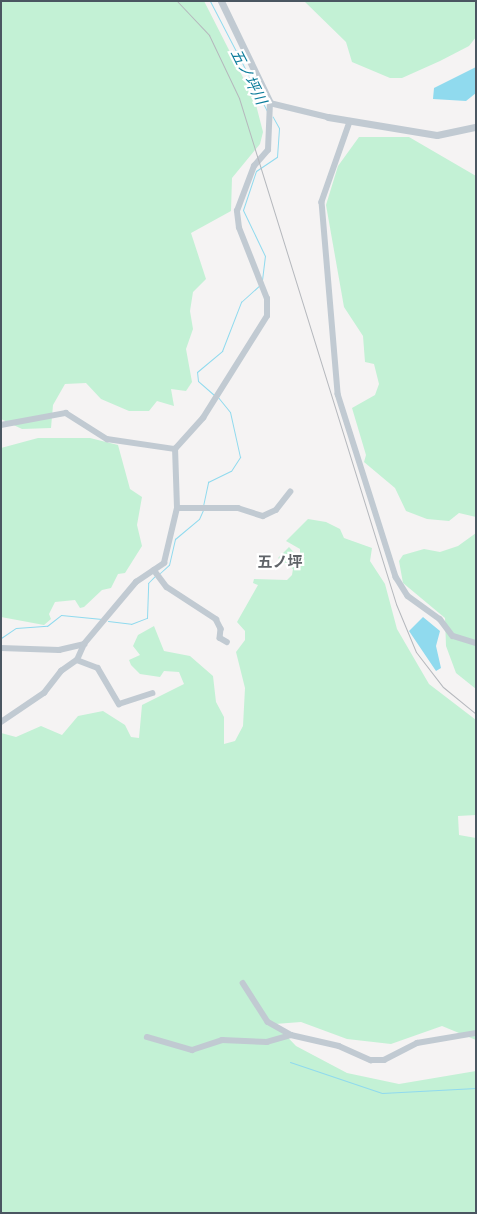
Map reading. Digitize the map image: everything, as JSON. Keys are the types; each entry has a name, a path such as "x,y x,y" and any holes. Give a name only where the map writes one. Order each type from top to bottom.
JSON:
{"street":[{"path":"1,722 31,705 77,660 84,644 136,582 166,559 177,508 175,449 202,418 267,316 267,300 239,228 237,211 254,166 268,150 270,106 221,1"},
{"path":"270,106 328,116 350,122 437,135 476,127"},
{"path":"350,122 322,202 336,383 396,577 408,596 433,615 453,636 476,643"},
{"path":"1,425 66,413 107,439 175,449"},
{"path":"177,508 238,508 263,516 276,510 290,492"},
{"path":"154,570 167,587 216,619 222,629 220,638 227,642"},
{"path":"1,648 59,650 84,644"},
{"path":"77,660 98,668 119,704 152,693"},
{"path":"243,984 268,1022 291,1035 384,1060 417,1043 476,1033"},
{"path":"147,1038 192,1050 222,1040 267,1042 291,1035"}],"green space":[{"path":"1,1 204,1 255,101 263,132 260,144 232,178 231,211 191,233 206,279 193,292 190,311 193,329 186,349 192,382 186,391 171,389 174,406 157,401 149,411 129,411 101,399 86,383 65,384 53,405 51,428 22,429 1,419"},
{"path":"304,1 476,1 476,37 469,46 440,61 402,78 390,78 352,62 346,42"},
{"path":"359,137 409,137 476,176 476,517 459,513 449,521 427,519 406,511 395,488 364,462 366,455 352,408 375,395 379,384 374,364 365,362 363,336 344,307 326,205 338,166"},
{"path":"38,438 90,438 118,445 130,489 142,497 137,525 142,546 125,573 118,574 111,588 102,590 84,607 80,608 75,600 55,602 49,614 51,619 44,625 1,617 1,448"},
{"path":"308,519 326,522 340,529 344,538 372,548 370,561 385,584 397,629 429,684 476,720 476,815 458,816 459,835 476,838 476,1040 442,1026 391,1044 347,1039 301,1022 275,1024 296,1046 347,1073 399,1084 476,1071 476,1213 1,1213 1,733 16,737 41,726 62,735 78,716 103,711 125,725 131,737 139,738 142,705 184,684 179,672 164,671 160,677 140,674 131,665 129,660 140,655 133,646 138,635 154,626 164,651 190,656 213,676 216,702 224,717 224,744 235,741 243,726 245,688 236,652 245,640 245,631 237,622 258,585 253,583 254,579 287,580 292,575 293,569 278,558 289,547 300,559 300,549 286,541"},
{"path":"476,533 476,689 456,673 446,646 445,618 403,583 399,561 403,555 424,549 440,552 458,546"}],"water":[{"path":"476,67 476,93 466,101 433,99 434,88"},
{"path":"423,617 440,631 436,646 441,668 436,671 409,631"}],"waterway":[{"name":"五ノ坪川","path":"210,1 268,113"},
{"name":"五ノ坪川","path":"262,280 265,256 243,210 256,171 277,157 279,128 273,117"},
{"name":"五ノ坪川","path":"214,395 198,381 197,372 222,351 241,302 259,286"},
{"name":"五ノ坪川","path":"203,506 208,482 231,471 240,457 230,412 218,397"},
{"name":"五ノ坪川","path":"160,573 169,565 175,539 199,519 203,510"},
{"name":"五ノ坪川","path":"108,621 131,624 147,618 148,583 156,575"},
{"name":"五ノ坪川","path":"1,638 16,628 47,626 61,615 102,619"},
{"path":"290,1062 382,1093 476,1088"}],"railway":[{"path":"177,1 209,35 239,98 396,604 416,652 443,687 476,714"}],"district":[{"name":"五ノ坪","path":"280,563"}]}
